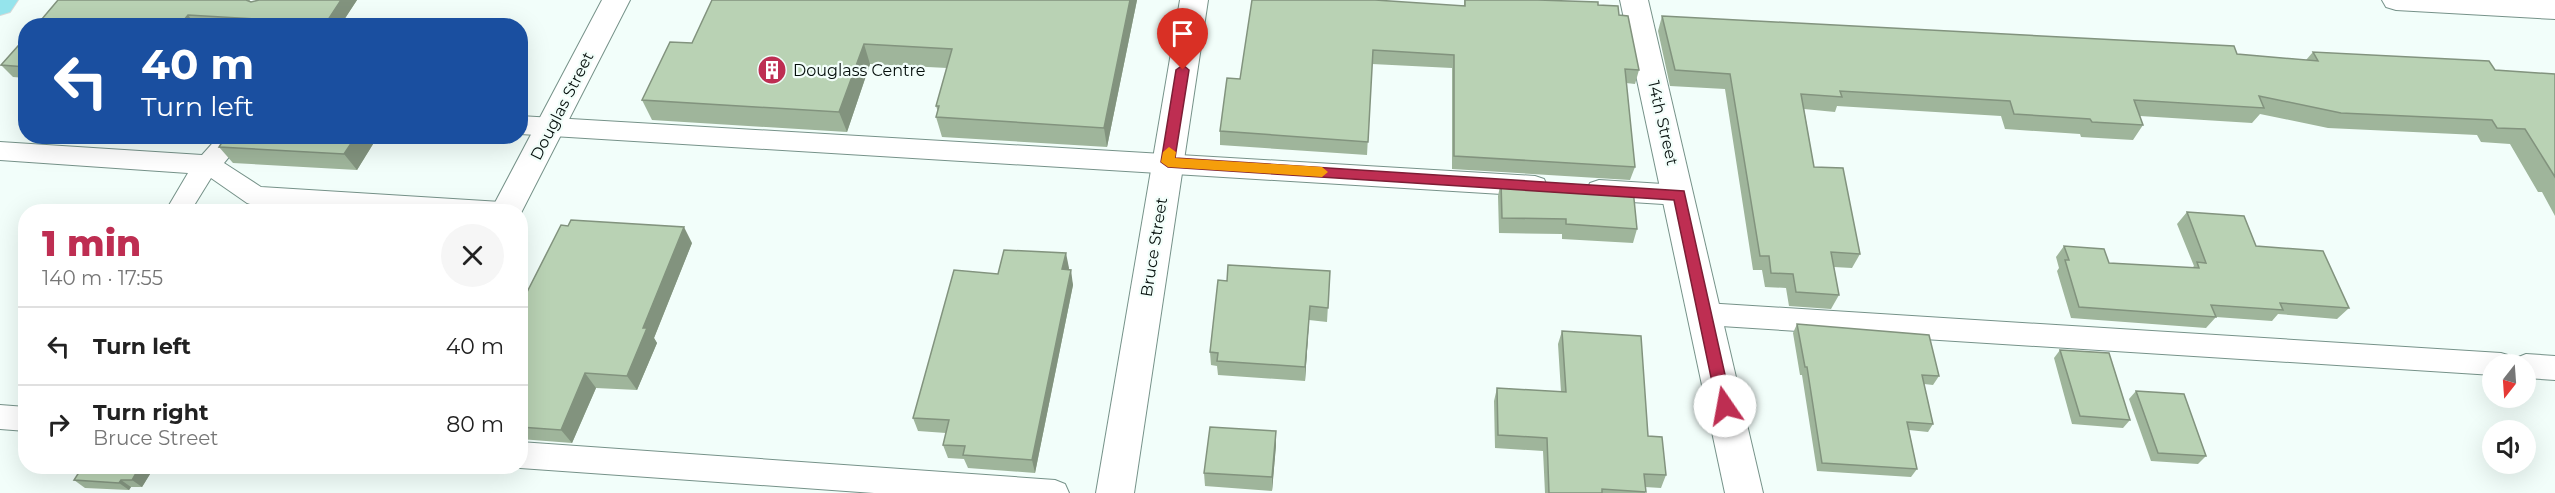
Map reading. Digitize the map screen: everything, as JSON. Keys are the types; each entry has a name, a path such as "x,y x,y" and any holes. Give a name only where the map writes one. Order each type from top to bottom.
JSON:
{"main road":[{"path":"0,5 4,0"}],"street":[{"name":"Douglas Street","path":"510,204 616,0"},
{"name":"Bruce Street","path":"1115,493 1194,0"},
{"name":"14th Street","path":"1634,0 1680,195 1744,493"},
{"path":"2396,0 2555,9"}],"lane":[{"path":"528,126 1168,162 1680,195"},
{"path":"182,204 208,165 227,144"},
{"path":"0,151 208,165 256,196 378,204"},
{"path":"1705,314 2482,363"},
{"path":"2536,367 2555,368"},
{"path":"0,417 18,418"},
{"path":"528,456 1055,493"}],"building":[{"path":"58,0 246,0 251,2 259,0 341,0 329,18 240,18 188,15 186,18 43,18"},
{"name":"Douglass Centre","path":"712,0 1130,0 1104,128 936,117 939,106 936,106 952,49 864,44 839,112 642,100 670,42 692,43"},
{"path":"1252,0 1375,0 1465,6 1465,0 1538,0 1598,2 1598,5 1618,6 1619,15 1628,16 1639,70 1625,69 1635,167 1454,156 1454,55 1373,50 1368,142 1220,131 1227,78 1240,79"},
{"path":"1662,16 2234,46 2237,54 2318,61 2313,52 2489,61 2495,70 2555,74 2555,177 2525,129 2497,128 2492,120 2341,113 2259,96 2264,108 2134,100 2143,125 2014,114 2010,101 1840,91 1842,97 1801,94 1814,167 1843,168 1860,254 1831,252 1839,295 1796,292 1793,274 1771,273 1769,256 1760,256 1730,74 1675,70"},
{"path":"18,46 18,66 1,65"},
{"path":"221,144 351,144 344,154 219,147"},
{"path":"1501,181 1633,189 1637,229 1566,224 1566,219 1502,218"},
{"path":"2187,212 2244,216 2256,246 2323,251 2349,308 2280,303 2283,310 2211,305 2216,317 2079,307 2065,260 2069,260 2064,246 2104,249 2109,263 2199,268 2197,262 2206,263"},
{"path":"571,220 684,227 643,328 647,328 627,376 585,373 561,430 528,428 528,290 561,225 568,226"},
{"path":"1004,250 1066,253 1062,269 1071,270 1032,460 963,455 965,446 943,445 949,420 913,418 954,270 998,274"},
{"path":"1228,265 1330,271 1328,308 1310,306 1305,367 1217,361 1218,353 1210,352 1218,280 1227,281"},
{"path":"1797,324 1929,335 1939,376 1922,375 1933,424 1907,422 1917,469 1822,463 1807,367 1805,367"},
{"path":"1562,331 1641,336 1648,436 1662,437 1666,475 1644,474 1646,492 1602,489 1602,493 1549,493 1547,438 1498,435 1497,388 1566,392"},
{"path":"2060,350 2109,353 2130,420 2080,416"},
{"path":"2136,391 2184,394 2206,456 2158,453"},
{"path":"1210,427 1276,431 1272,477 1204,473"},
{"path":"78,474 135,474 132,480 121,480 119,483 74,480"}],"slow traffic":[{"path":"1169,152 1168,162 1322,172"}],"place":[{"name":"Douglass Centre","path":"772,70"}],"route":[{"path":"1183,70 1168,162 1680,195 1725,406"}]}
